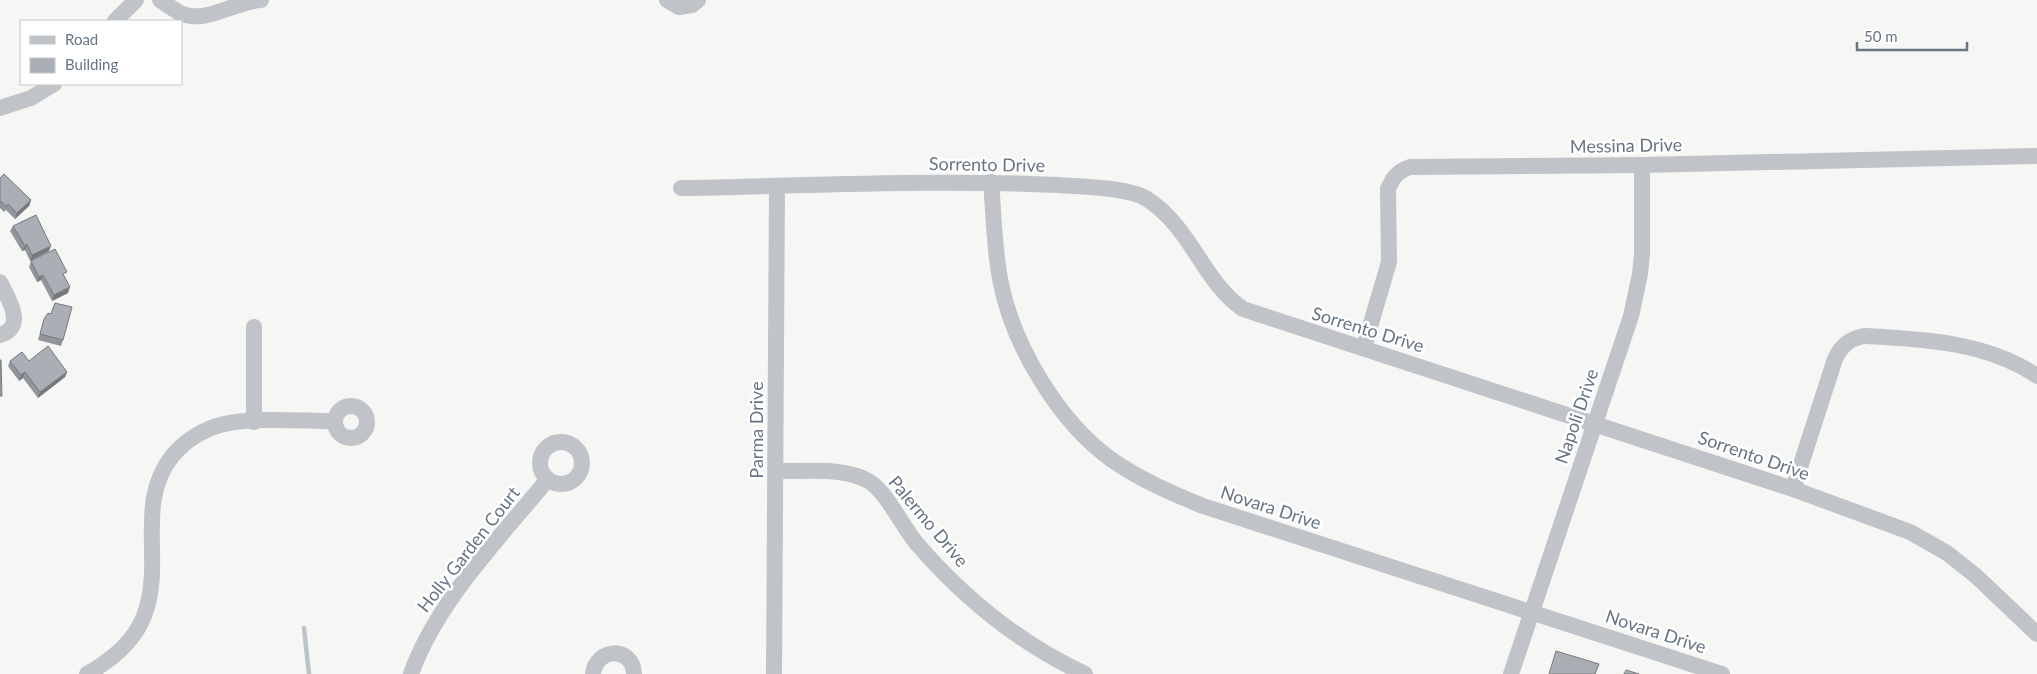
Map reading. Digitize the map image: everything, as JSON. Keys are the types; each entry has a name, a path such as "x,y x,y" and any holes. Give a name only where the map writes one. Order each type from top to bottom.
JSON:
{"street":[{"path":"160,0 181,13 193,16 206,16 261,0"},
{"path":"667,0 679,7 692,5 698,0"},
{"path":"116,20 134,1"},
{"path":"0,108 31,98 52,85"},
{"name":"Messina Drive","path":"1364,347 1389,262 1388,189 1392,178 1400,170 1410,167 1642,165 2037,156"},
{"name":"Napoli Drive","path":"1511,674 1530,612 1631,316 1640,274 1642,165"},
{"name":"Sorrento Drive","path":"680,188 991,182 1111,189 1147,198 1183,233 1220,290 1243,309 1256,315 1364,347 1793,489 1910,532 1947,553 1976,576 2037,634"},
{"name":"Novara Drive","path":"991,182 1001,284 1018,335 1042,381 1057,402 1086,438 1113,460 1157,487 1203,506 1722,674"},
{"name":"Parma Drive","path":"774,674 777,186"},
{"path":"0,282 14,309 14,320 6,334 0,335"},
{"path":"254,327 254,422"},
{"path":"1793,489 1834,360 1839,350 1855,338 1864,336 1935,340 2012,361 2037,376"},
{"path":"86,674 104,664 129,641 144,616 150,584 153,496 158,479 180,446 208,429 224,424 334,421"},
{"name":"Palermo Drive","path":"776,471 841,473 870,482 916,542 962,590 1031,644 1085,674"},
{"name":"Holly Garden Court","path":"412,674 421,648 443,609 548,479"},
{"path":"593,674 597,661 608,653 614,652 627,657 632,662 634,674"}],"building":[{"path":"4,174 31,200 17,213 8,204 6,207 0,202 0,178"},
{"path":"36,215 51,246 32,255 27,244 25,246 13,226"},
{"path":"55,249 67,272 63,274 70,287 54,295 43,275 39,277 31,261"},
{"path":"55,303 72,307 63,340 40,334 44,319 48,313 51,314"},
{"path":"48,346 67,372 40,392 25,372 21,375 10,361 22,352 29,361"},
{"path":"1,360 2,396 0,396"},
{"path":"1556,651 1599,664 1595,674 1549,674"},
{"path":"1626,670 1639,674 1624,674"}],"waterway":[{"path":"304,628 309,674"}]}
